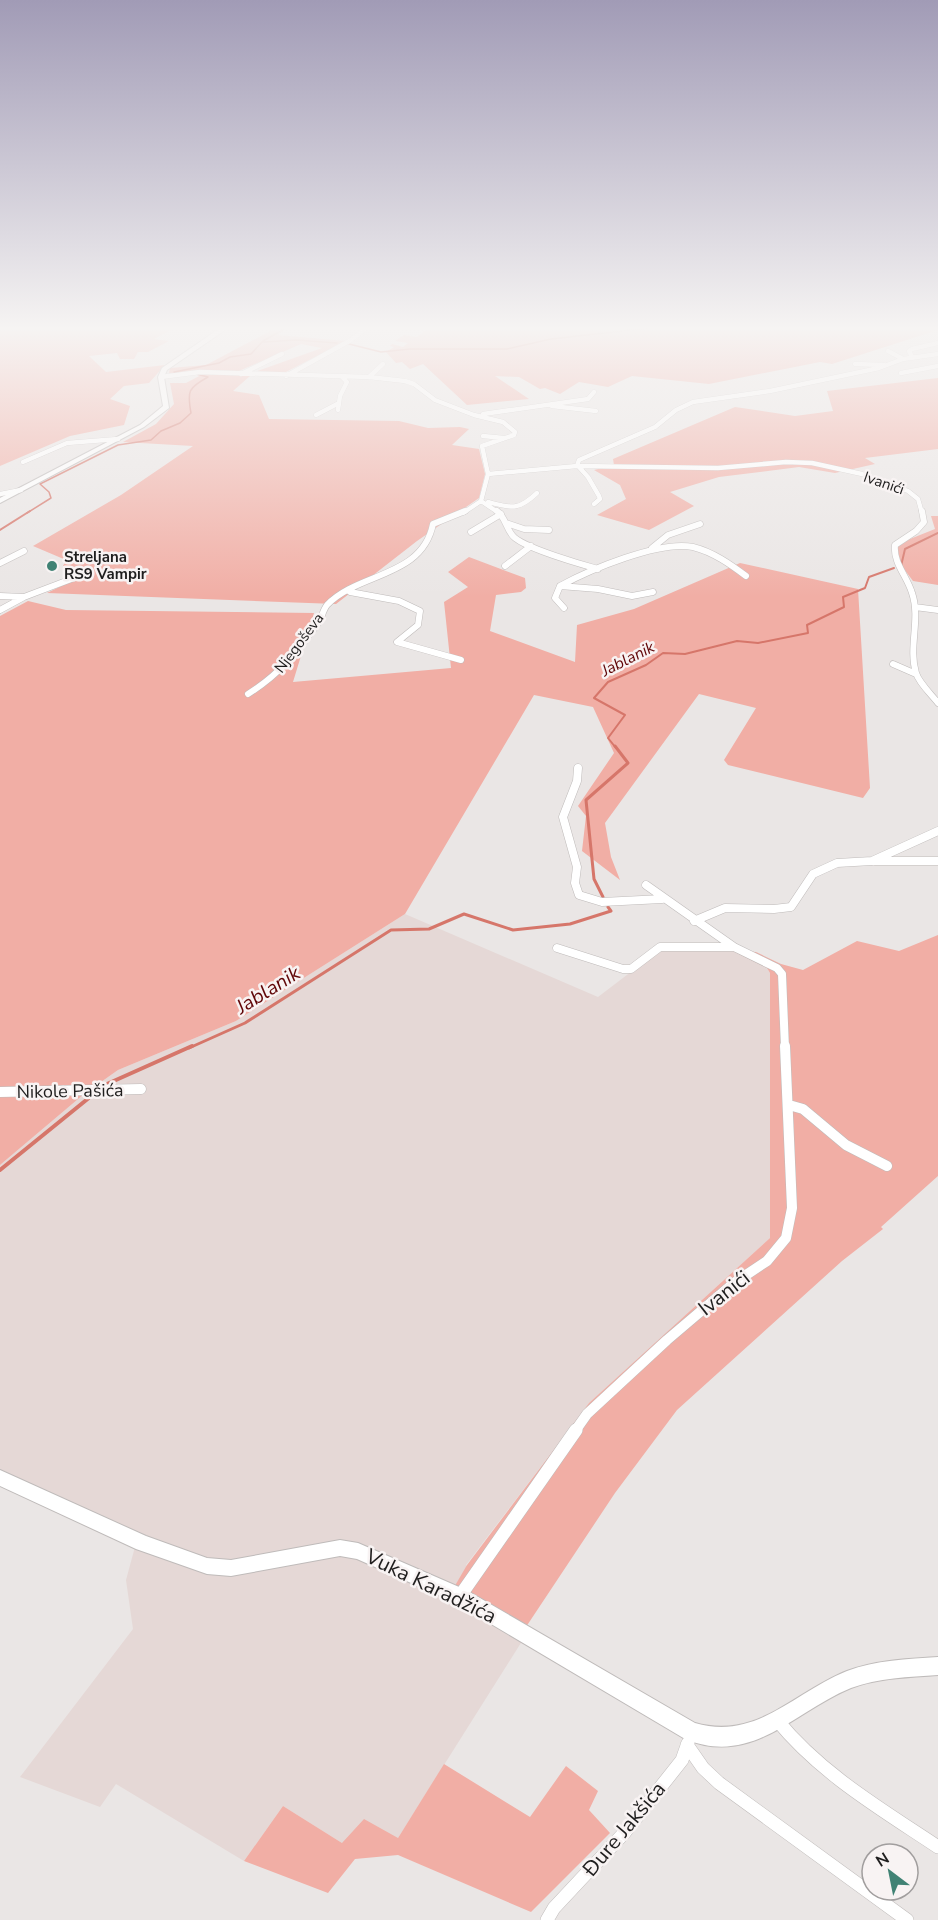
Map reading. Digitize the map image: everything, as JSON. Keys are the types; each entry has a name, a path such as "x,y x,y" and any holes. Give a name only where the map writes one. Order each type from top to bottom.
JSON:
{"main road":[{"path":"0,501 142,426 153,418"},
{"name":"Vuka Karadžića","path":"0,1478 142,1543 196,1564 231,1568 329,1550 349,1549 366,1554 460,1596 690,1739 744,1734 777,1720 830,1688 848,1680 880,1671 938,1666"}],"street":[{"path":"481,501 488,474 482,447 514,435 512,427 485,418"},
{"path":"577,466 579,460 591,453 616,445 655,427 667,418"},
{"path":"483,436 508,438"},
{"path":"22,462 67,443 118,439"},
{"name":"Ivanići","path":"577,466 671,469 716,466 738,468 803,462 867,476 908,491 917,497 924,522 916,531 895,545 894,554 910,583 915,607 916,629 912,646 916,674"},
{"path":"488,474 577,466 584,470 600,494 600,499 594,504"},
{"path":"0,494 21,490"},
{"path":"481,501 517,508 524,506 537,493"},
{"path":"481,501 501,514 508,530 516,539 583,566 602,569"},
{"name":"Njegoševa","path":"248,694 273,678 321,619 326,606 337,596 350,592 360,583 395,570 406,563 430,538 434,524 461,514 481,501"},
{"path":"471,532 501,514"},
{"path":"506,523 524,529 549,530"},
{"path":"649,551 668,535 700,524"},
{"path":"564,608 555,598 560,586 649,551 676,545 686,546 725,561 746,576"},
{"path":"505,566 531,546"},
{"path":"0,563 24,551"},
{"path":"0,610 24,597 74,578"},
{"path":"560,586 579,590 599,589 626,597 647,595 653,592"},
{"path":"350,592 399,601 420,610 418,625 397,642 461,660"},
{"path":"0,596 24,597"},
{"path":"915,607 938,610"},
{"path":"893,664 916,674 938,703"},
{"path":"578,768 577,781 563,817 578,867 575,883 579,895 602,902 662,899"},
{"path":"872,861 938,831"},
{"path":"694,921 722,908 771,911 791,907 813,874 837,863 938,861"},
{"name":"Ivanići","path":"460,1596 587,1414 675,1333 734,1283 767,1261 786,1238 792,1208 782,974 777,968 734,947 694,921 646,885"},
{"name":"Ivanići","path":"557,948 623,969 631,969 660,947 734,947"},
{"name":"Nikole Pašića","path":"0,1092 141,1089"},
{"path":"789,1105 803,1109 846,1145 887,1166"},
{"path":"777,1720 787,1735 814,1760 938,1847"},
{"name":"Đure Jakšića","path":"547,1920 554,1908 625,1832 682,1760 690,1739"},
{"name":"Vuka Karadžića","path":"690,1739 703,1768 719,1783 907,1920"}],"shaded area":[{"path":"0,418 126,418 124,425 70,436 0,466"},
{"path":"162,418 268,418 399,421 428,428 460,427 469,429 452,445 479,449 485,474 479,498 417,541 336,604 47,593 88,573 63,566 66,560 33,546 121,495 193,446 123,442 156,424"},
{"path":"710,418 938,418 938,449 865,458 875,464 835,473 799,467 719,477 670,492 694,506 649,530 597,515 626,499 620,485 594,470 614,465 613,459"},
{"path":"931,516 938,516 938,585 913,581 898,561 895,545 935,529"},
{"path":"469,557 525,578 526,588 521,592 496,595 490,631 575,662 577,625 634,609 740,563 858,589 870,788 863,798 728,765 724,760 756,708 699,694 605,823 611,857 620,880 582,851 586,816 578,806 614,753 593,707 534,695 405,914 236,1021 118,1070 84,1094 0,1165 0,616 28,601 66,610 314,613 293,682 451,668 444,602 468,587 448,572"},
{"path":"405,914 598,997 661,949 731,950 767,968 770,973 770,1238 589,1403 466,1565 524,1638 398,1838 342,1843 283,1806 244,1861 116,1784 100,1807 20,1777 133,1629 126,1580 139,1532 0,1478 0,1165 84,1094 118,1070 236,1021"},
{"path":"938,935 938,1176 881,1227 883,1229 842,1261 677,1410 615,1493 520,1636 449,1596 467,1565 589,1403 770,1238 770,973 767,968 731,950 756,952 781,964 803,970 857,941 899,951"},
{"path":"444,1764 530,1817 566,1766 598,1791 589,1810 610,1833 531,1912 398,1855 355,1859 328,1893 244,1861 283,1806 342,1843 364,1819 398,1838"}],"waterway":[{"path":"27,513 51,498 49,492 40,484 118,445 151,440 161,431 180,423 186,418"},
{"path":"0,530 30,511"},
{"name":"Jablanik","path":"901,566 905,549 938,533"},
{"name":"Jablanik","path":"616,748 608,738 625,715 594,698 608,682 646,665 663,653 685,654 737,641 758,643 808,633 807,625 844,607 843,597 865,588 869,577 894,568"},
{"name":"Jablanik","path":"603,897 594,879 586,800 628,763 615,746"},
{"name":"Jablanik","path":"189,1048 245,1023 391,930 429,929 464,914 513,930 570,924 611,911 608,907"},
{"name":"Jablanik","path":"107,1084 192,1046"},
{"name":"Jablanik","path":"0,1170 90,1097"}],"place":[{"name":"Streljana RS9 Vampir","path":"52,566"}]}
